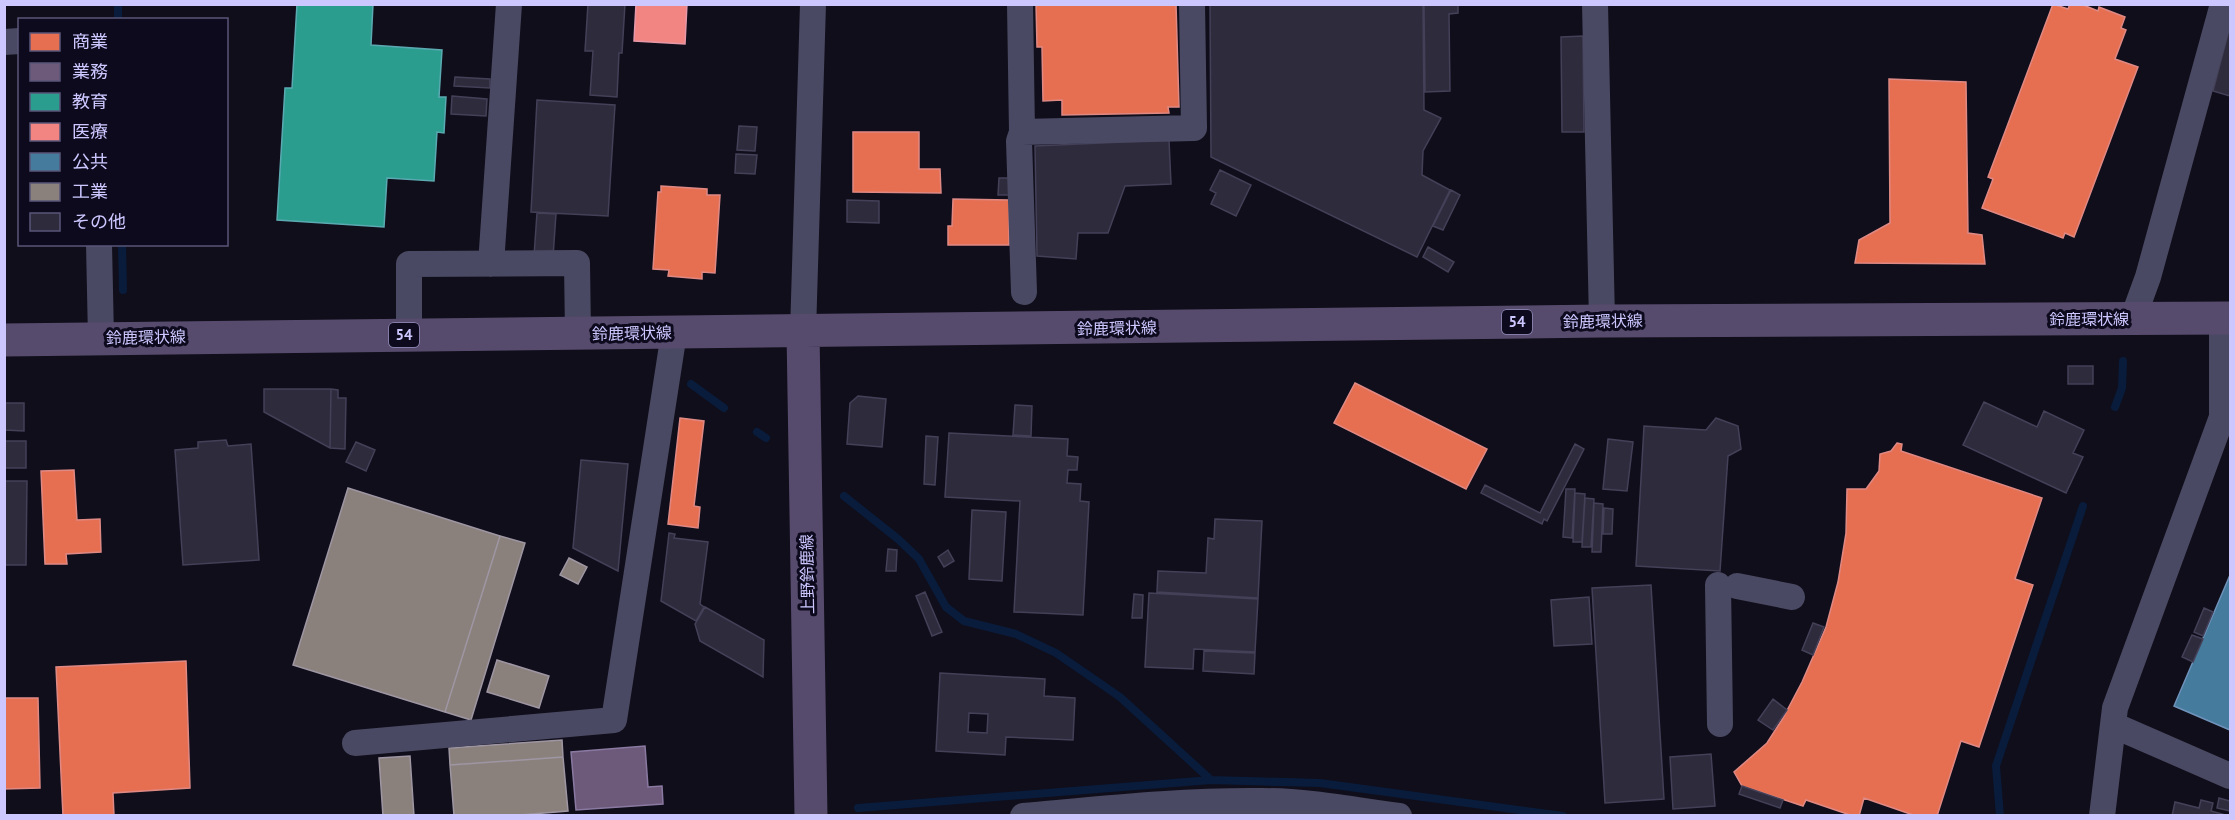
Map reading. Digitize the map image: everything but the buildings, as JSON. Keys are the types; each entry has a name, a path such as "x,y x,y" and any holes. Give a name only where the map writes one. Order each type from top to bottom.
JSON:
{"main road":[{"name":"鈴鹿環状線","path":"4,340 1602,321 2226,318"},
{"name":"上野鈴鹿線","path":"803,332 811,816"}],"street":[{"path":"491,264 508,4"},
{"path":"803,332 813,4"},
{"path":"1020,4 1023,132 1019,141 1024,292"},
{"path":"1023,132 1194,128 1192,4"},
{"path":"1595,4 1602,321"},
{"path":"2133,318 2148,277 2223,4"},
{"path":"99,246 101,338"},
{"path":"410,335 409,264 577,263 578,334"},
{"path":"2102,816 2115,708 2222,417 2226,318"},
{"path":"356,743 614,720 674,333"},
{"path":"1720,724 1727,585 1792,597"},
{"path":"2113,725 2230,776"},
{"path":"1023,816 1123,807 1264,801 1315,804 1399,816"}],"waterway":[{"path":"118,4 118,18"},
{"path":"122,246 123,290"},
{"path":"2115,407 2122,388 2123,361"},
{"path":"691,384 724,408"},
{"path":"757,432 766,438"},
{"path":"844,496 898,539 919,559 946,607 964,621 1016,634 1056,653 1120,697 1211,780"},
{"path":"2000,816 1996,766 2083,506"},
{"path":"858,808 1211,780 1320,783 1563,816"}]}
